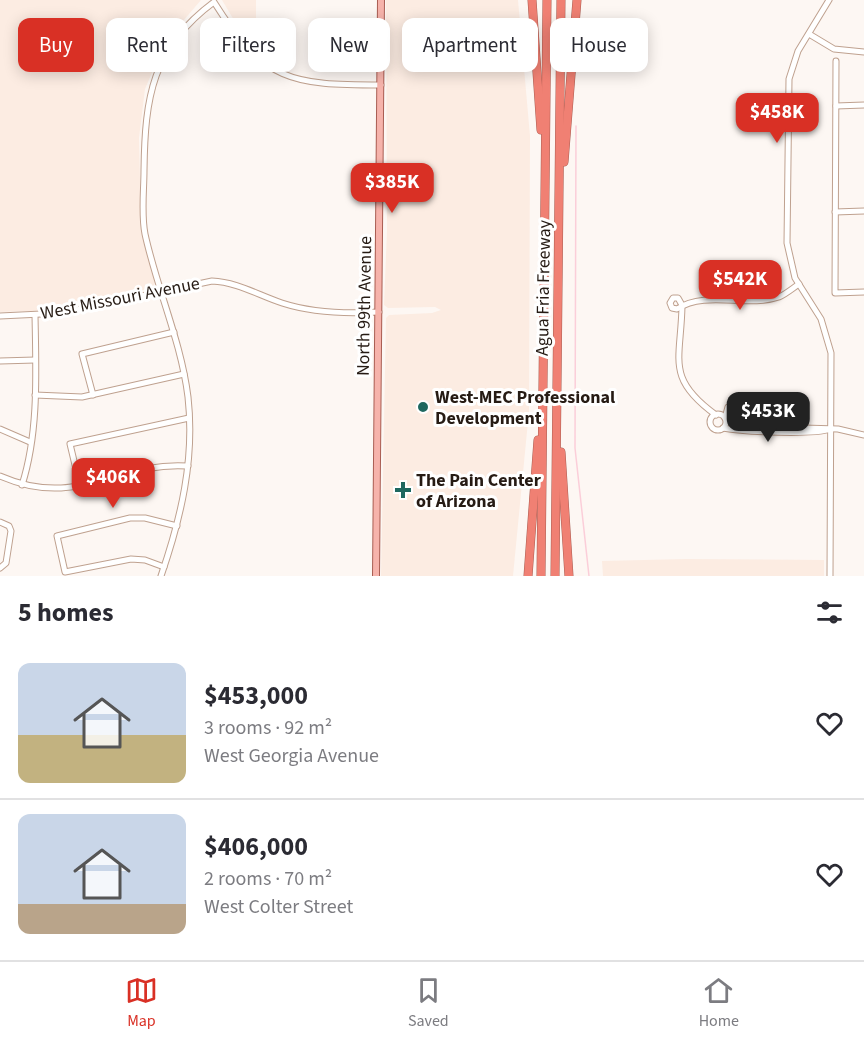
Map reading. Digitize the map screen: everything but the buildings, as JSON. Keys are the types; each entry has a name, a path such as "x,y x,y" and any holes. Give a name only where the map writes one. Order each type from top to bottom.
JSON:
{"highway":[{"path":"532,0 545,203"},
{"name":"Agua Fria Freeway","path":"541,576 547,0"},
{"name":"Agua Fria Freeway","path":"555,576 561,0"},
{"path":"559,202 577,0"},
{"path":"528,576 543,388"},
{"path":"558,388 569,576"}],"main road":[{"name":"North 99th Avenue","path":"376,576 381,0"}],"street":[{"path":"829,0 795,59 789,86 787,243 791,266 799,284 821,319 828,335 831,353 830,576"},
{"path":"161,576 177,526 188,466 189,418 184,374 144,223 145,133 149,98 157,71 168,49 184,28 214,2 248,49 281,74 316,84 381,85"},
{"path":"809,34 834,49 864,52"},
{"path":"836,61 834,293 864,292"},
{"path":"836,106 864,105"},
{"path":"835,212 864,211"},
{"name":"West Missouri Avenue","path":"0,316 71,311 200,281 218,281 311,310 379,312"},
{"path":"674,309 682,303 697,301 774,298 799,284"},
{"path":"679,322 671,300 676,297 682,303"},
{"path":"682,303 679,322 680,377 704,406 738,430"},
{"path":"22,485 35,395 35,315"},
{"path":"93,395 82,354 174,332"},
{"path":"0,361 35,360"},
{"path":"35,395 73,398 184,374"},
{"path":"704,406 714,428 800,431 803,428 831,429 864,435"},
{"path":"710,422 722,417"},
{"path":"722,417 723,428"},
{"path":"80,486 70,444 189,418"},
{"path":"0,429 30,442"},
{"path":"0,476 22,485 46,490 188,466"},
{"path":"164,567 145,560 131,559 65,572 57,536 130,518 151,519 177,526"},
{"path":"0,522 10,528 2,567"}],"shaded area":[{"path":"0,0 201,0 186,18 106,18 106,72 152,72 145,89 139,138 141,219 155,283 152,288 59,310 0,312"},
{"path":"222,0 256,0 256,18 233,18"},
{"path":"386,0 518,0 520,18 402,18 402,72 524,72 530,136 529,411 513,576 381,576 386,318 389,315 432,313 441,310 435,307 388,308 384,305 387,231 386,72 390,72 390,18 386,18"},
{"path":"824,560 824,576 603,576 602,561"}],"waterway":[{"path":"576,126 575,448 589,576"}],"place":[{"name":"West-MEC Professional Development","path":"423,407"},
{"name":"The Pain Center of Arizona","path":"403,490"}]}
